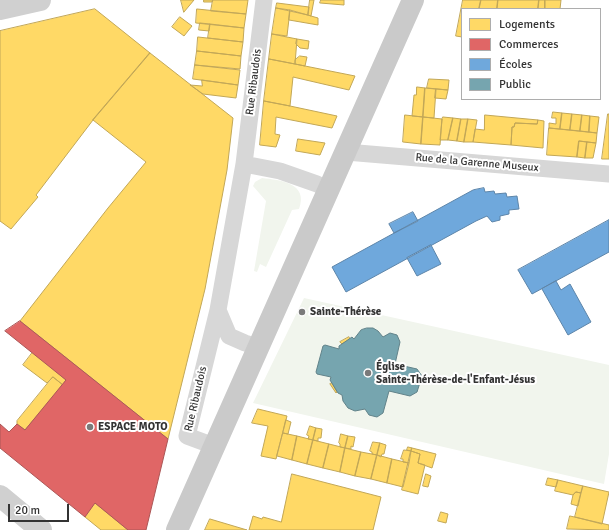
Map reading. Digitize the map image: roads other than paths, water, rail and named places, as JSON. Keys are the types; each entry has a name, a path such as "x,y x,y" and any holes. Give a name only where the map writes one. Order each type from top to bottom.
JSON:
{"main road":[{"path":"0,9 40,0"},
{"path":"177,530 414,0"},
{"path":"0,496 41,530"}],"street":[{"name":"Rue Ribaudois","path":"214,446 187,436 218,310 244,164 264,0"},
{"name":"Rue de la Garenne Museux","path":"346,152 609,174"},
{"path":"244,164 280,171 317,184 329,190"},
{"path":"218,310 229,336 258,347"}],"place":[{"name":"Sainte-Thérèse","path":"302,312"},
{"name":"Église Sainte-Thérèse-de-l'Enfant-Jésus","path":"368,373"},
{"name":"ESPACE MOTO","path":"90,427"}]}
